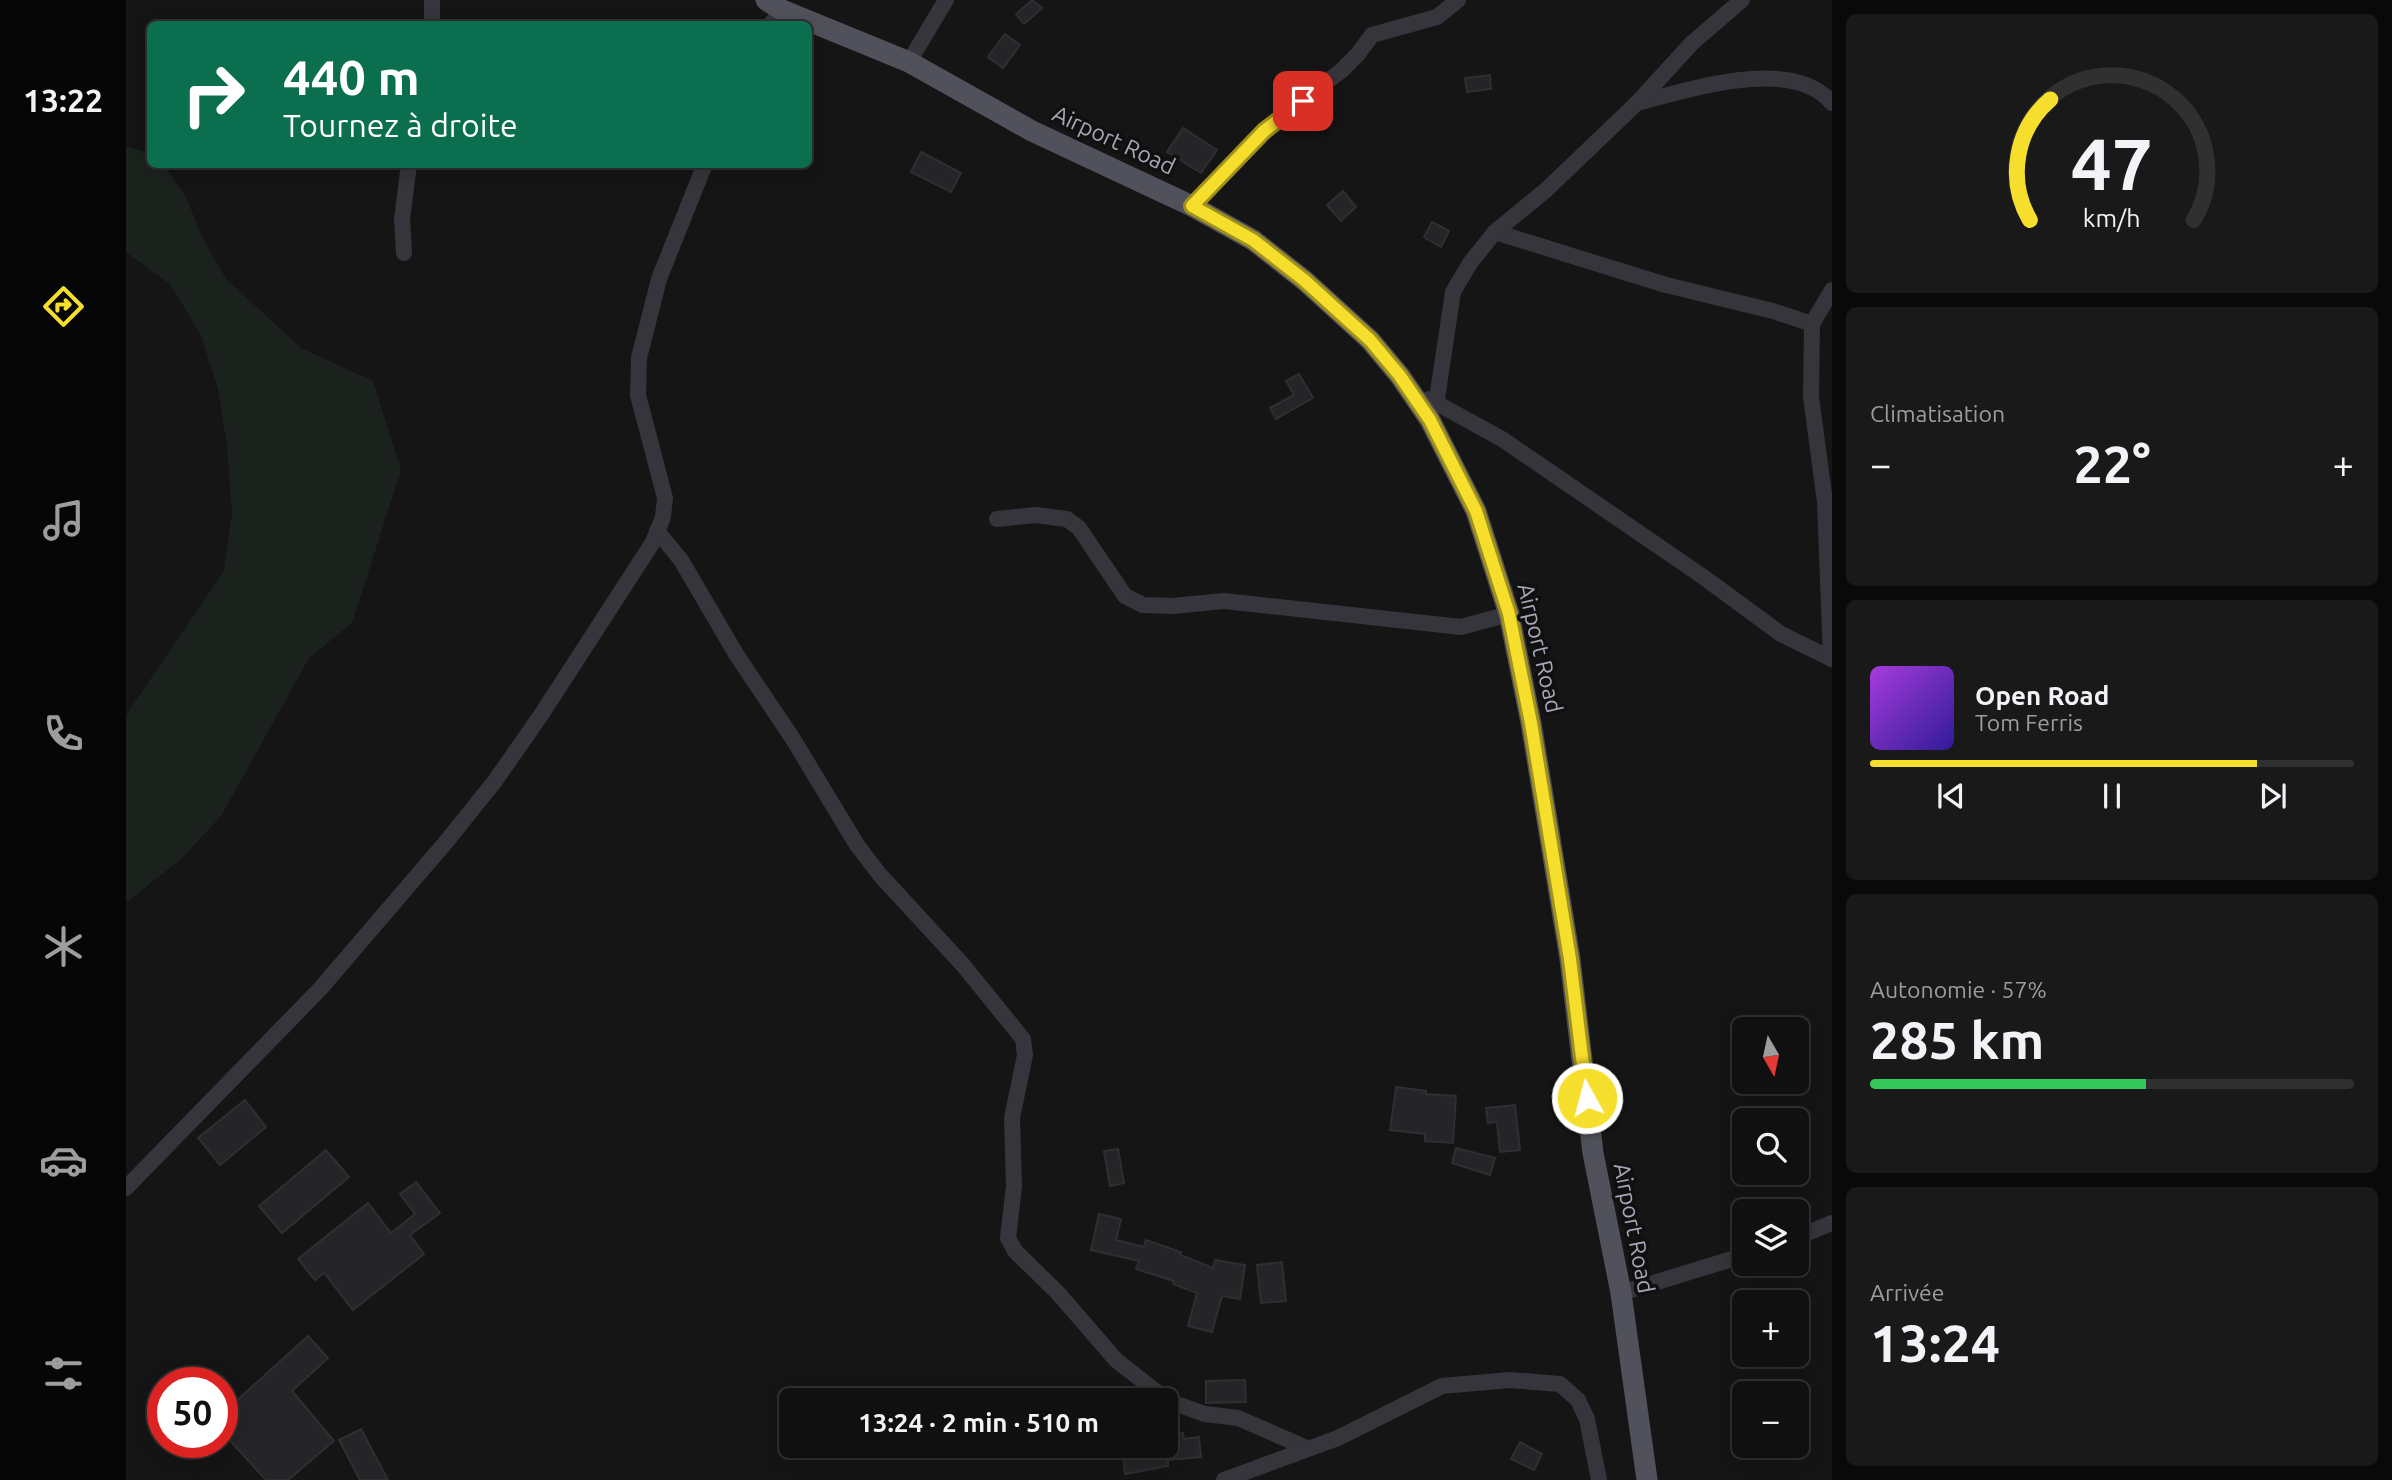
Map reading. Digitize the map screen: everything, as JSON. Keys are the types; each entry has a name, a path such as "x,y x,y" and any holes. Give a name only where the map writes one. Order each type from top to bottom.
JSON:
{"main road":[{"name":"Airport Road","path":"773,11 800,21"},
{"name":"Airport Road","path":"812,26 909,62 1032,131 1192,206 1253,240 1304,280 1370,340 1400,376 1430,420 1476,511 1509,614 1531,723 1570,959 1593,1153 1621,1293 1647,1480"}],"street":[{"path":"432,0 432,21"},
{"path":"909,62 946,0"},
{"path":"1192,206 1264,131 1342,70 1372,35 1437,17 1458,0"},
{"path":"1436,405 1453,292 1470,263 1495,232 1546,190 1636,103 1692,43 1742,0"},
{"path":"1636,103 1712,84 1776,78 1819,91 1832,103"},
{"path":"404,253 402,219 408,168"},
{"path":"126,1188 320,989 471,811 541,715 653,542 663,517 665,498 638,395 639,358 659,279 703,168"},
{"path":"1495,232 1666,285 1773,311 1812,324"},
{"path":"1400,376 1436,405 1502,439 1702,576 1781,634 1832,659 1825,502 1811,397 1812,324 1832,290"},
{"path":"997,519 1035,515 1067,519 1079,528 1125,596 1143,605 1172,606 1224,601 1461,627 1509,614"},
{"path":"657,531 681,560 736,654 793,739 857,845 880,875 971,974 1023,1039 1025,1055 1012,1118 1014,1186 1008,1238 1015,1251 1058,1293 1116,1360 1168,1401 1205,1414 1238,1418 1307,1448"},
{"path":"1809,1232 1832,1223"},
{"path":"1621,1293 1732,1259"},
{"path":"1224,1480 1368,1423 1442,1386 1510,1380 1560,1384 1578,1399 1587,1419 1599,1480"}],"shaded area":[{"path":"126,146 147,152 147,168 166,168 186,197 203,239 226,279 301,348 373,381 401,470 352,623 309,658 221,816 182,858 126,903 126,715 224,571 232,513 227,446 218,389 201,335 170,284 126,252"}],"building":[{"path":"1032,0 1042,8 1024,24 1016,14"},
{"path":"1005,34 1020,45 1003,68 988,57"},
{"path":"1490,75 1491,89 1467,92 1465,78"},
{"path":"1183,128 1217,150 1201,173 1167,152"},
{"path":"921,152 961,173 951,192 911,172"},
{"path":"1343,191 1356,207 1341,221 1327,205"},
{"path":"1432,222 1449,231 1441,247 1424,237"},
{"path":"1299,374 1313,398 1276,419 1270,408 1294,395 1286,381"},
{"path":"1396,1087 1426,1091 1426,1094 1456,1096 1453,1143 1425,1141 1425,1134 1390,1130"},
{"path":"245,1100 266,1127 220,1165 198,1138"},
{"path":"1515,1105 1520,1150 1500,1152 1497,1122 1488,1123 1486,1108"},
{"path":"1456,1148 1495,1158 1490,1175 1452,1163"},
{"path":"1118,1149 1124,1183 1110,1186 1104,1151"},
{"path":"326,1150 349,1177 282,1233 259,1206"},
{"path":"416,1182 440,1213 410,1235 424,1254 353,1310 324,1273 315,1280 298,1259 368,1203 391,1233 415,1214 400,1194"},
{"path":"1099,1214 1121,1219 1116,1240 1144,1247 1146,1240 1181,1252 1180,1255 1213,1268 1215,1260 1245,1265 1240,1299 1222,1296 1212,1332 1188,1326 1197,1293 1173,1284 1174,1281 1136,1269 1139,1261 1091,1250"},
{"path":"1282,1262 1286,1301 1261,1303 1257,1265"},
{"path":"308,1336 328,1358 292,1391 334,1441 288,1480 266,1480 238,1449 238,1399"},
{"path":"1245,1380 1246,1402 1206,1403 1206,1381"},
{"path":"361,1429 388,1480 360,1480 339,1440"},
{"path":"1178,1433 1183,1433 1184,1439 1199,1437 1201,1457 1168,1460 1168,1466 1125,1474 1123,1458 1178,1458"},
{"path":"1520,1442 1542,1454 1534,1470 1511,1459"}],"route":[{"path":"1303,101 1264,131 1192,206 1253,240 1304,280 1370,340 1400,376 1430,420 1476,511 1509,614 1531,723 1570,959 1587,1098"}]}
